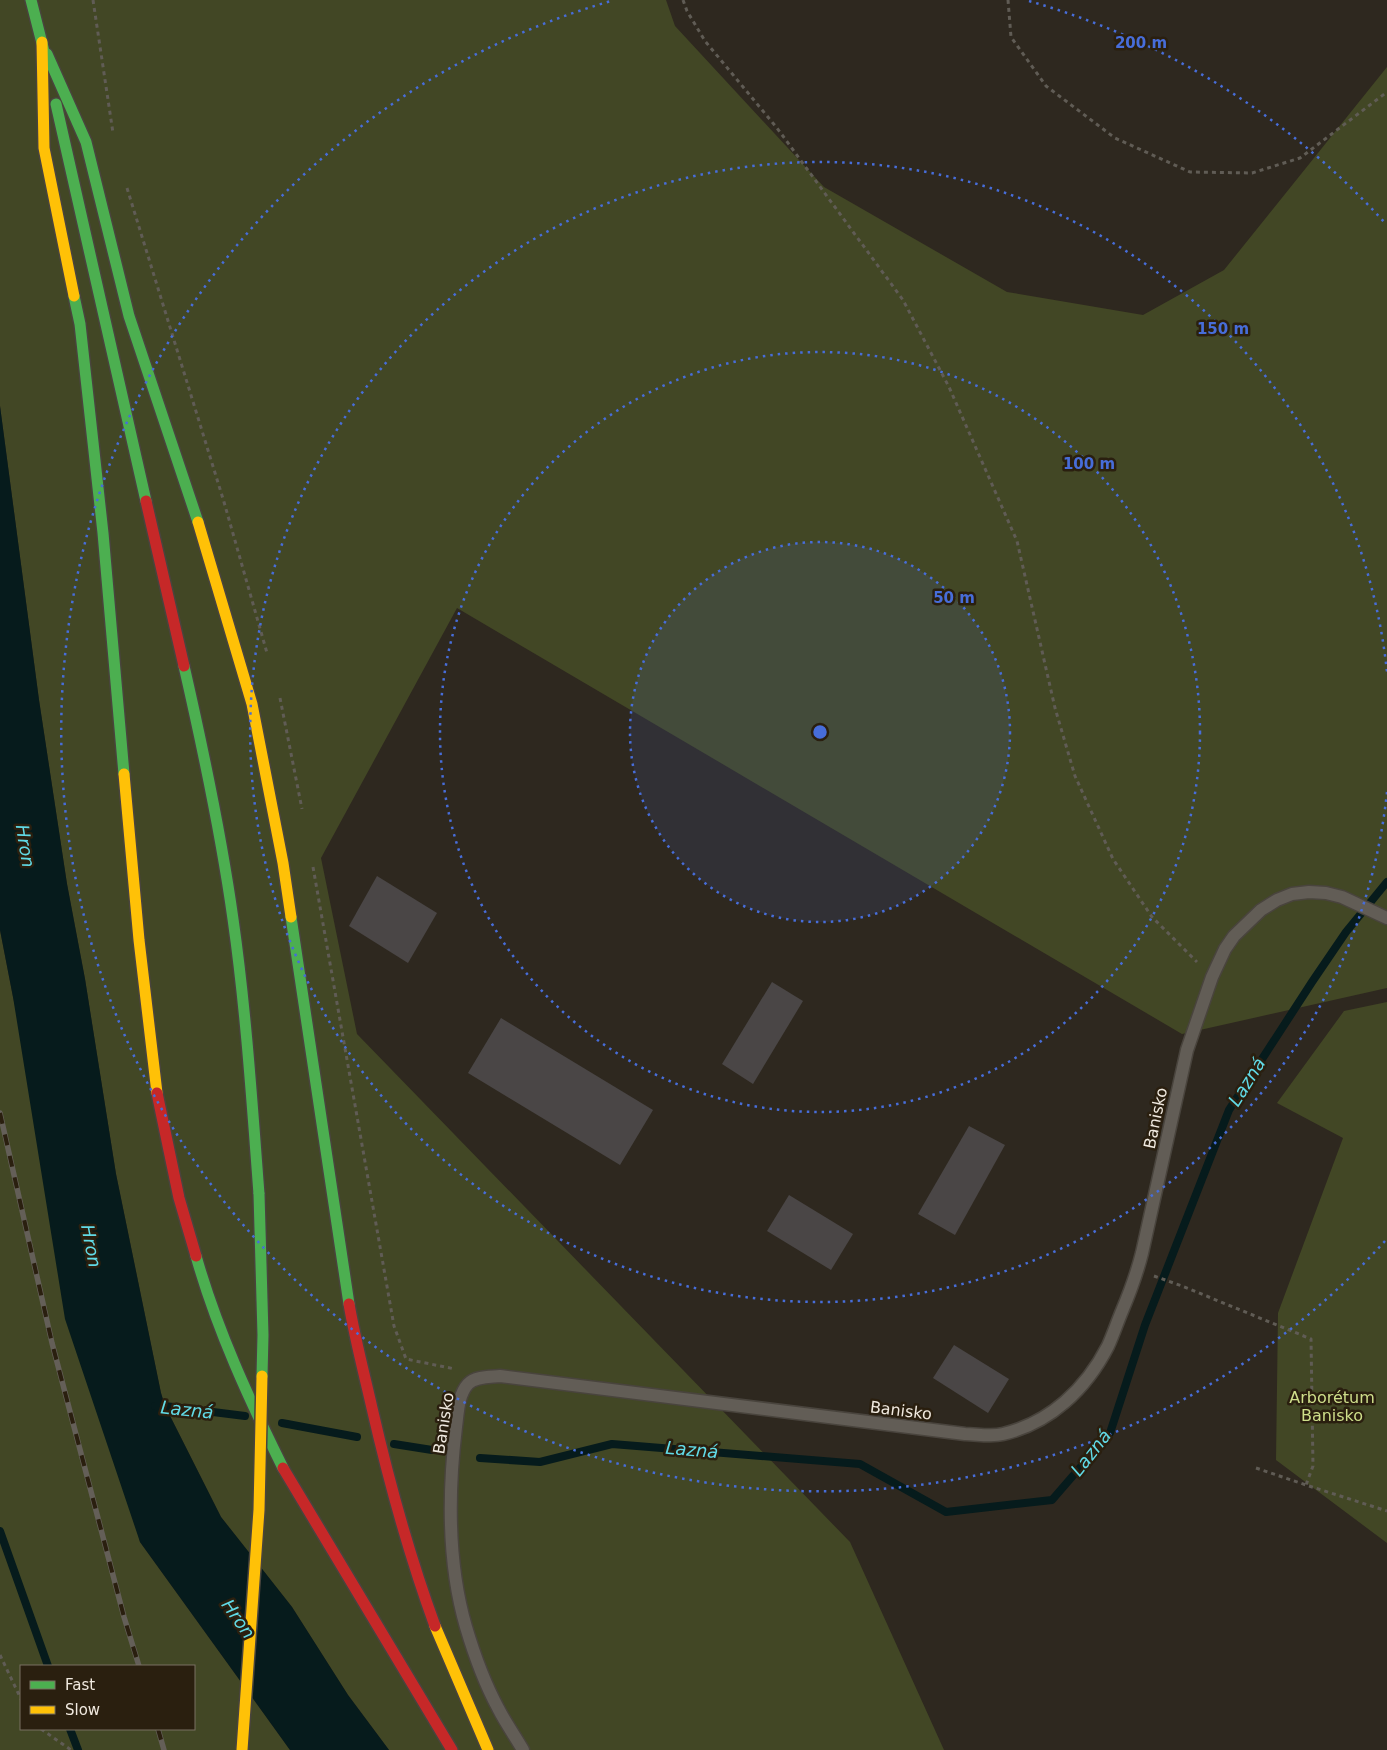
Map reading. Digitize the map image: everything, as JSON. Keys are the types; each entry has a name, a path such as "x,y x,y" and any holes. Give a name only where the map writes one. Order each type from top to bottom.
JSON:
{"main road":[{"path":"31,0 208,773 233,919 248,1058 259,1194 263,1335 259,1510 242,1750"},
{"path":"42,42 44,148 80,324 103,533 142,969 157,1094 179,1198 203,1282 228,1350 283,1468 452,1750"},
{"path":"42,42 86,142 129,316 207,550 252,704 283,863 352,1321 397,1508 422,1589 455,1676 488,1750"}],"lane":[{"name":"Banisko","path":"523,1750 498,1708 480,1670 457,1587 451,1528 454,1446 463,1389 470,1382 482,1377 500,1376 965,1434 1001,1435 1026,1427 1049,1416 1068,1400 1088,1378 1108,1346 1134,1280 1142,1254 1187,1050 1212,977 1225,949 1234,936 1248,922 1277,900 1292,894 1318,892 1342,897 1383,916"}],"path":[{"path":"683,0 687,11 705,41 777,128 903,300 950,386 1017,541 1055,708 1075,776 1113,859 1152,917 1212,977"},
{"path":"1008,0 1011,37 1046,86 1115,138 1190,172 1252,173 1300,158 1387,92"},
{"path":"1152,1276 1182,1286 1311,1339 1313,1466 1306,1485"},
{"path":"1256,1468 1387,1511"},
{"path":"0,1655 20,1697"},
{"path":"42,1730 71,1750"}],"green space":[{"path":"0,0 666,0 675,26 824,187 1007,292 1143,315 1224,270 1387,67 1387,988 1182,1034 457,608 321,858 357,1034 850,1542 944,1750 389,1750 348,1695 292,1607 221,1517 165,1406 161,1393 116,1174 85,979 67,884 39,700 0,406"},
{"path":"0,930 13,997 140,1542 290,1750 0,1750"},
{"name":"Arborétum Banisko","path":"1387,1002 1387,1543 1276,1460 1278,1313 1343,1138 1277,1103 1344,1011"}],"water":[{"name":"Hron","path":"0,406 39,700 67,884 85,979 116,1174 161,1393 165,1406 221,1517 292,1607 348,1695 389,1750 290,1750 140,1542 65,1319 13,997 0,930"}],"building":[{"path":"377,876 437,913 408,963 349,926"},
{"path":"772,982 803,1001 753,1084 722,1064"},
{"path":"501,1018 653,1110 620,1165 468,1073"},
{"path":"969,1126 1005,1145 955,1235 918,1214"},
{"path":"789,1195 853,1234 831,1270 767,1231"},
{"path":"954,1345 1009,1379 988,1413 933,1378"}],"waterway":[{"name":"Lazná","path":"480,1458 540,1462 612,1444 860,1464 946,1512 1052,1500 1110,1433 1145,1325 1229,1110 1346,932 1387,882"},
{"name":"Lazná","path":"155,1406 245,1416"},
{"name":"Lazná","path":"282,1423 357,1437"},
{"name":"Lazná","path":"394,1444 432,1450"},
{"path":"0,1531 48,1665"},
{"path":"70,1730 78,1750"}],"railway":[{"path":"0,1113 52,1343 124,1617 139,1665"},
{"path":"158,1730 164,1750"}],"traffic: fast":[{"path":"31,0 46,59"},
{"path":"47,54 86,142 129,316 198,522"},
{"path":"56,104 146,501"},
{"path":"74,296 80,324 103,533 124,774"},
{"path":"184,666 211,791 238,953 259,1194"},
{"path":"291,917 349,1304"},
{"path":"259,1194 263,1335 262,1376"},
{"path":"196,1256 204,1284 235,1364 283,1468"}],"traffic: slow":[{"path":"42,42 44,148 74,296"},
{"path":"198,522 252,704 283,863 291,917"},
{"path":"124,774 139,940 157,1093"},
{"path":"242,1750 259,1510 262,1376"},
{"path":"435,1626 488,1750"}],"traffic: jam":[{"path":"146,501 184,666"},
{"path":"157,1093 179,1198 196,1256"},
{"path":"349,1304 393,1491 408,1545 435,1626"},
{"path":"283,1468 452,1750"}]}
